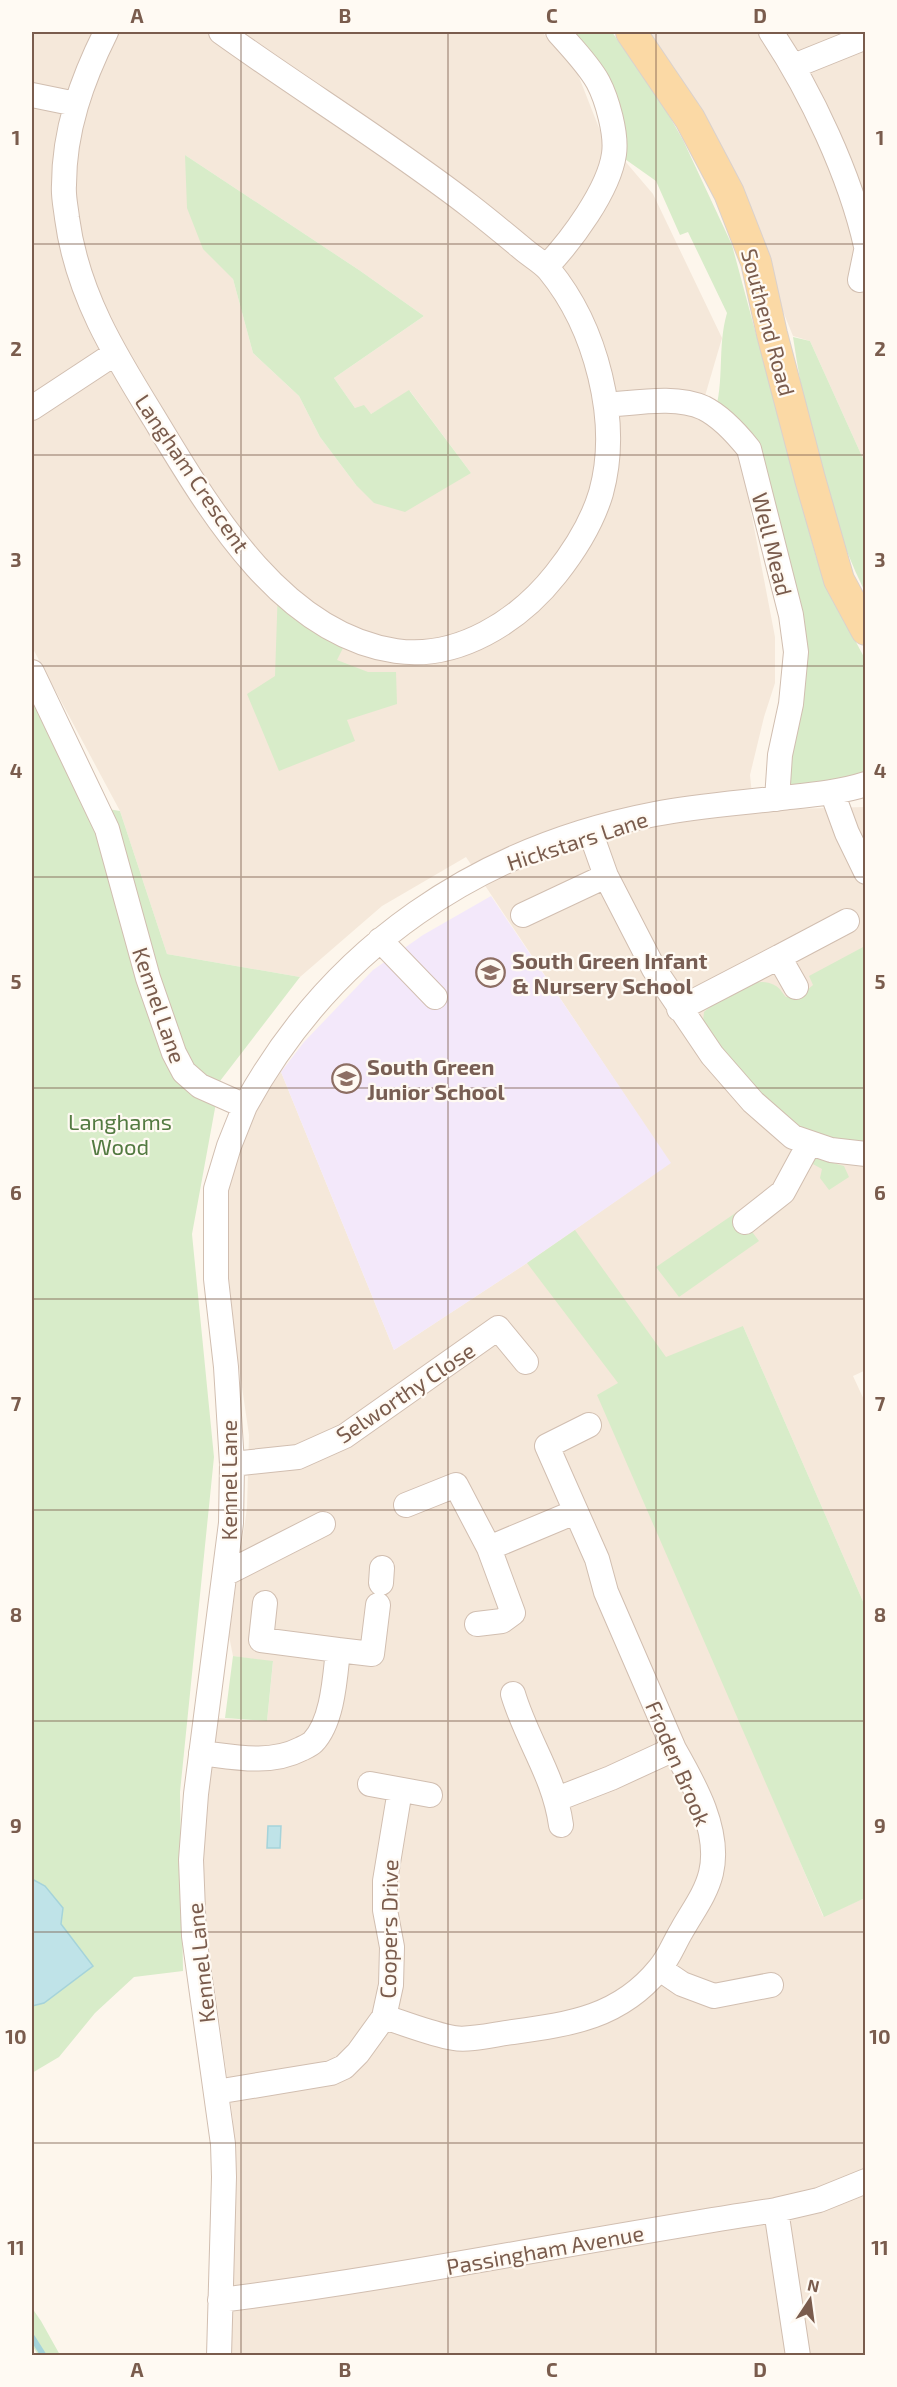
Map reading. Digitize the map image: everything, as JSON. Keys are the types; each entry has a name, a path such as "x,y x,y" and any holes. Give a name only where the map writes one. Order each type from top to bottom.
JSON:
{"main road":[{"name":"Southend Road","path":"632,32 690,119 729,193 756,262 772,334 839,580 866,630"}],"street":[{"name":"Langham Crescent","path":"106,32 76,104 69,134 63,186 72,250 86,296 114,354 184,469 218,519 244,553 308,613 335,632 367,645 401,652 434,651 475,640 529,604 549,583 581,539 600,496 606,456 606,405 599,371 576,308 546,267 432,177 221,32"},
{"path":"546,267 566,246 589,211 608,176 615,152 609,112 597,82 558,32"},
{"path":"771,32 794,66 848,184 866,246"},
{"path":"794,66 866,37"},
{"path":"32,95 76,104"},
{"path":"860,280 866,251"},
{"path":"32,408 114,354"},
{"name":"Well Mead","path":"606,405 673,402 704,408 735,431 749,449 788,605 796,652 791,704 780,755 777,799"},
{"name":"Kennel Lane","path":"32,672 106,829 148,978 174,1053 184,1072 200,1086 244,1106 216,1190 216,1279 226,1367 232,1464 231,1523 196,1794 191,1860 194,1936 223,2144 219,2355"},
{"name":"Hickstars Lane","path":"244,1106 265,1068 320,996 380,940 413,915 477,874 513,857 590,831 654,814 832,792 866,784"},
{"path":"832,792 851,842 866,872"},
{"path":"590,831 606,876 654,969 712,1055 753,1102 793,1137 831,1150 866,1154"},
{"path":"523,915 606,876"},
{"path":"679,1009 847,921"},
{"path":"380,940 435,997"},
{"path":"779,957 796,987"},
{"path":"745,1222 783,1192 809,1144"},
{"name":"Selworthy Close","path":"232,1464 298,1456 345,1436 498,1328 526,1362"},
{"name":"Froden Brook","path":"384,2017 456,2039 538,2028 590,2017 616,2007 640,1991 660,1969 704,1893 711,1873 713,1849 704,1812 606,1592 597,1559 547,1446 589,1425"},
{"path":"406,1505 456,1485 489,1548 513,1612 502,1621 477,1624"},
{"path":"489,1548 575,1512"},
{"path":"225,1574 323,1524"},
{"path":"265,1603 261,1640 372,1654 380,1585"},
{"path":"201,1753 243,1758 272,1758 290,1755 313,1743 325,1722 332,1700 338,1650"},
{"path":"513,1694 557,1800 561,1825"},
{"path":"557,1800 674,1749"},
{"path":"370,1784 430,1795"},
{"name":"Coopers Drive","path":"216,2092 331,2073 344,2067 358,2053 384,2017 391,1985 392,1947 385,1910 385,1881 400,1790"},
{"path":"660,1969 682,1984 714,1996 771,1985"},
{"name":"Passingham Avenue","path":"220,2300 409,2273 776,2210 819,2200 866,2181"},
{"path":"776,2210 798,2355"}],"shaded area":[{"path":"32,32 542,32 577,72 601,133 653,194 722,338 700,413 740,454 775,637 775,683 750,775 754,814 789,809 865,807 866,1370 853,1376 865,1402 865,1606 743,1326 751,1746 823,1916 865,1898 865,2355 226,2355 235,2201 233,2120 207,1933 201,1858 214,1718 267,1721 273,1662 233,1656 229,1636 247,1508 249,1435 228,1270 224,1206 231,1160 249,1119 281,1072 394,1350 527,1263 670,1163 466,857 382,906 300,977 167,954 120,811 32,647","holes":["185,155 359,270 424,316 334,378 355,408 371,414 410,391 471,473 356,485 320,437 299,396 253,353 233,279"]},
{"path":"649,32 865,32 865,463 810,341 793,336 707,124 676,70"},
{"path":"491,896 671,1163 527,1263 394,1350 281,1072 304,1042 373,970 423,935"}],"green space":[{"path":"562,32 612,32 663,105 683,140 732,245 816,557 865,659 865,771 857,775 815,785 785,783 795,678 749,449 714,415 727,313 688,232 680,235 656,181 615,152 615,128"},
{"path":"185,155 359,270 424,316 334,378 355,408 364,405 371,414 409,390 471,473 405,512 374,503 356,485 320,437 299,396 253,353 233,279 203,249 187,208"},
{"path":"793,337 810,341 865,463 865,592 839,531 819,467 804,402"},
{"path":"278,587 348,638 337,660 368,672 396,672 397,704 347,720 355,741 279,771 247,694 275,676"},
{"name":"Langhams Wood","path":"32,672 96,807 120,811 167,954 300,977 220,1081 192,1234 214,1457 180,1792 183,1971 134,1977 95,2013 59,2057 32,2073 32,2006 44,2003 93,1966 61,1924 45,1886 32,1879"},
{"path":"865,946 865,1147 824,1143 779,1117 702,1030 704,1012 738,989 758,982 776,986 786,997 800,996 813,985 809,976"},
{"path":"811,1157 844,1166 849,1177 829,1190 820,1178 822,1169 809,1162"},
{"path":"737,1212 759,1241 679,1297 656,1267"},
{"path":"575,1230 666,1357 743,1326 865,1606 865,1898 824,1917 597,1395 618,1383 527,1263"},
{"path":"233,1656 273,1661 267,1721 225,1718"},
{"path":"32,2308 60,2355 38,2355 32,2345"}],"water":[{"path":"268,1826 281,1826 280,1848 267,1848"},
{"path":"32,1879 45,1886 63,1908 61,1924 93,1966 44,2003 32,2006"}],"waterway":[{"path":"32,2337 44,2356"}],"place":[{"name":"South Green Infant & Nursery School","path":"491,973"},
{"name":"South Green Junior School","path":"346,1079"}]}
